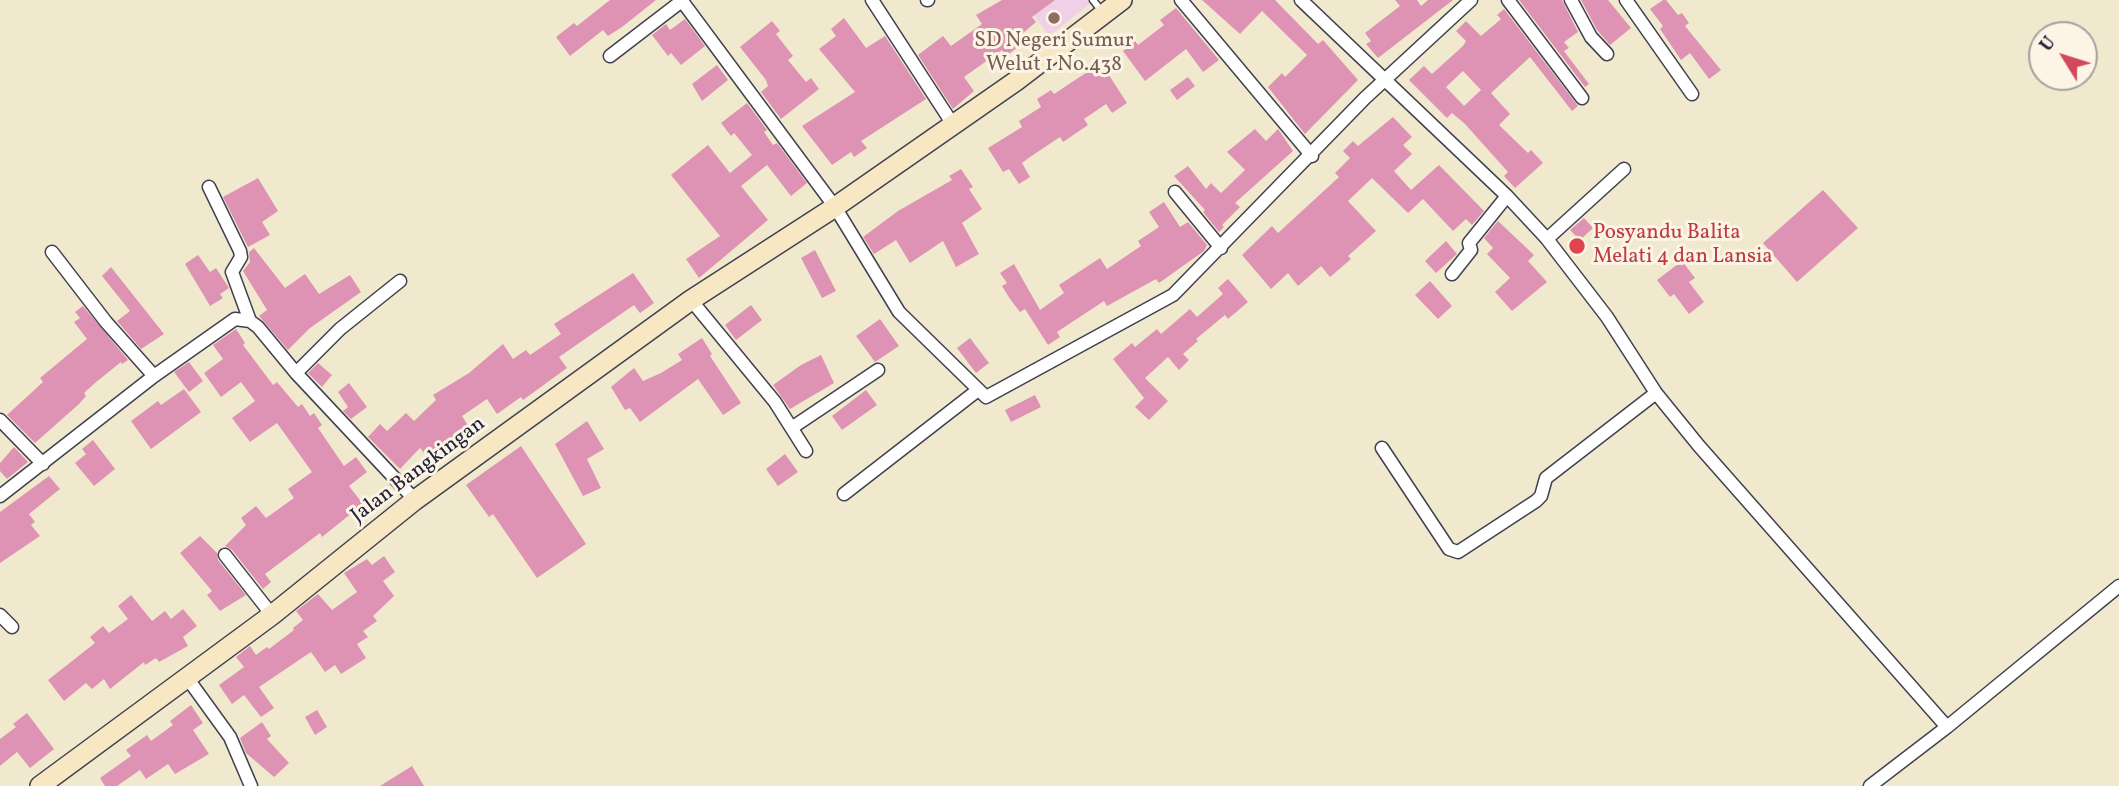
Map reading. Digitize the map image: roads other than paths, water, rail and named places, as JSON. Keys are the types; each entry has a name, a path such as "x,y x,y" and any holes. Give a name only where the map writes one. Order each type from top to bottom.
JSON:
{"street":[{"path":"872,0 953,123"},
{"name":"Jalan Bangkingan","path":"40,786 63,779 415,500 691,300 835,207 1016,81 1099,7 1122,0"},
{"path":"1181,0 1312,156"},
{"path":"1301,0 1383,82 1507,196 1547,239 1607,317 1656,393 1743,499 1947,727"},
{"path":"610,56 682,1 835,207 899,312 978,390 991,397 1173,295 1383,82 1471,0"},
{"path":"1508,0 1582,98"},
{"path":"1571,0 1591,37 1607,54"},
{"path":"1626,0 1692,94"},
{"path":"1547,239 1624,169"},
{"path":"209,187 240,251 241,257 232,272 250,321 415,500"},
{"path":"1175,192 1221,248"},
{"path":"1452,274 1471,250 1469,243 1507,196"},
{"path":"52,252 106,322 154,376"},
{"path":"296,373 340,329 400,281"},
{"path":"691,300 793,427 806,451"},
{"path":"0,496 224,324 235,319 250,321"},
{"path":"793,427 878,370"},
{"path":"844,494 978,390"},
{"path":"1382,448 1449,549 1458,552 1536,501 1546,478 1656,393"},
{"path":"0,420 43,464"},
{"path":"225,555 272,615"},
{"path":"1870,786 1947,727 2119,586"},
{"path":"0,615 12,627"},
{"path":"188,679 230,737 251,786"}],"place":[{"name":"SD Negeri Sumur Welut 1 No.438","path":"1054,18"},
{"name":"Posyandu Balita Melati 4 dan Lansia","path":"1577,246"}]}
